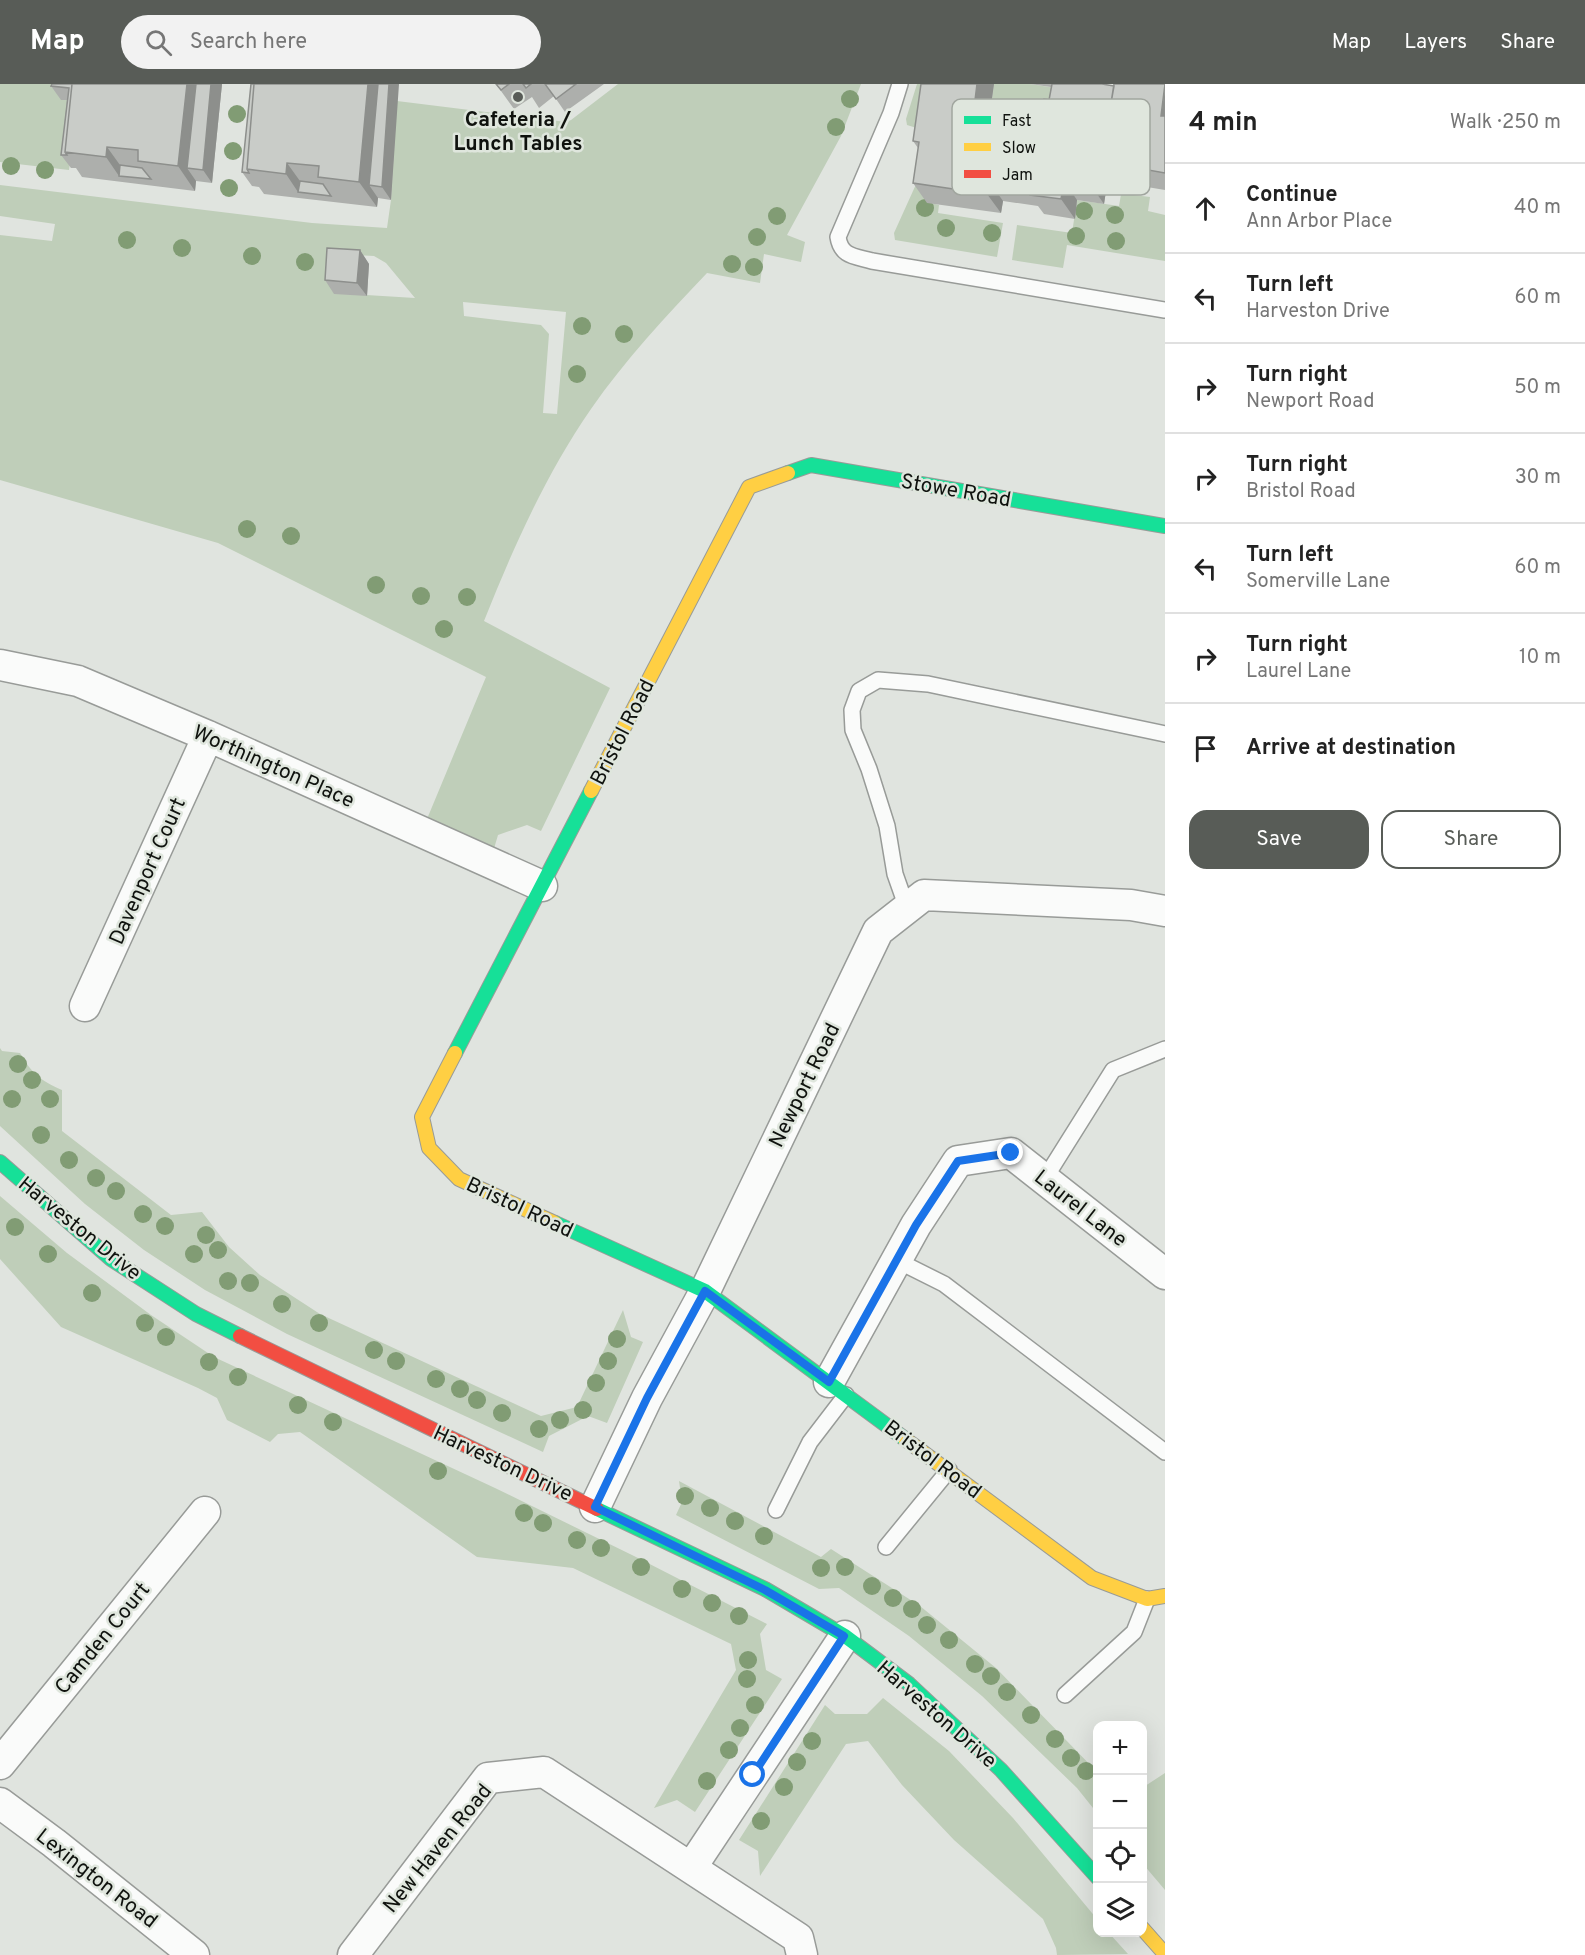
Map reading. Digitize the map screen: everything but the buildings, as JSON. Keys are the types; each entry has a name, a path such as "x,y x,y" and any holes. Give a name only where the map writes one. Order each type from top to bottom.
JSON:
{"street":[{"name":"Stowe Road","path":"749,487 811,465 1165,526"},
{"name":"Bristol Road","path":"749,487 422,1117 429,1148 459,1179 705,1291 1092,1578 1147,1599"},
{"name":"Worthington Place","path":"0,665 78,681 208,736 542,886"},
{"name":"Davenport Court","path":"85,1006 208,736"},
{"name":"Newport Road","path":"595,1507 647,1398 705,1291 878,931 924,895 1131,905 1165,911"},
{"name":"Laurel Lane","path":"896,1260 958,1161 1011,1153 1165,1274"},
{"name":"Harveston Drive","path":"0,1162 111,1259 196,1314 315,1374 765,1590 844,1636 909,1684 1001,1770 1093,1872"},
{"path":"837,1389 896,1260"},
{"name":"Camden Court","path":"0,1764 205,1512"},
{"path":"1147,1599 1165,1596"},
{"path":"691,1868 844,1636"},
{"name":"New Haven Road","path":"353,1955 488,1778 544,1772 798,1938 802,1955"},
{"name":"Lexington Road","path":"0,1803 54,1843 194,1955"},
{"path":"1147,1933 1165,1954"}],"lane":[{"path":"900,84 891,113 838,237 839,246 847,254 872,261 1165,310"},
{"path":"907,908 895,874 887,826 869,769 853,730 852,710 859,691 878,680 928,684 1165,734"},
{"path":"1044,1180 1113,1070 1165,1049"},
{"path":"896,1260 944,1284 1165,1452"},
{"path":"776,1510 837,1389"},
{"path":"886,1547 949,1470"},
{"path":"1065,1695 1134,1632 1147,1599"}],"green space":[{"path":"0,84 63,84 78,101 69,170 0,162"},
{"path":"618,84 861,84 841,136 787,235 805,242 801,262 764,254 760,283 707,273 646,339 604,391 559,459 532,512 484,621 610,688 541,831 527,825 498,835 493,852 427,819 486,677 218,543 0,480 0,235 52,241 55,224 0,216 0,185 312,223 387,228 397,101 566,122","holes":["336,254 374,256 386,263 415,298 334,293","463,302 566,312 557,414 543,413 549,334 541,325 464,316"]},
{"path":"917,84 937,84 923,130 907,125 906,119"},
{"path":"994,84 1030,84 1062,89 1060,99 992,99"},
{"path":"927,160 927,202 939,205 938,213 1003,223 997,257 895,240 894,233"},
{"path":"1121,195 1150,197 1148,211 1165,215 1165,261 1067,245 1063,268 1012,260 1017,225 1072,233 1077,200 1119,206"},
{"path":"0,1048 2,1051 20,1053 37,1076 62,1090 62,1131 171,1215 202,1212 229,1247 260,1275 320,1314 541,1416 577,1407 623,1310 631,1337 643,1342 607,1423 588,1416 549,1436 543,1452 287,1334 205,1290 144,1250 85,1204 0,1126"},
{"path":"0,1196 67,1253 151,1315 214,1357 495,1488 767,1624 760,1634 766,1670 782,1679 695,1812 677,1800 654,1808 736,1670 731,1644 573,1568 477,1557 300,1432 278,1434 270,1442 227,1420 217,1398 61,1327 0,1259"},
{"path":"679,1481 821,1557 831,1549 920,1606 996,1668 1093,1768 1093,1808 1077,1788 982,1696 909,1636 839,1588 819,1589 676,1515 682,1502"},
{"path":"883,1698 949,1751 1013,1818 1093,1914 1093,1937 1113,1937 1128,1954 1057,1955 1043,1919 954,1840 902,1785 868,1741 846,1744 760,1876 758,1851 739,1840 825,1705 835,1714 867,1714"},
{"path":"1165,1773 1165,1890 1147,1869 1147,1785"}],"traffic: fast":[{"path":"788,473 811,465 1165,526"},
{"path":"455,1053 591,791"},
{"path":"0,1162 111,1259 196,1314 240,1336"},
{"path":"555,1223 705,1291 905,1439"},
{"path":"597,1509 765,1589 845,1636 909,1684 1001,1770 1093,1872"}],"traffic: slow":[{"path":"591,791 749,487 788,473"},
{"path":"455,1053 422,1117 429,1148 459,1179 555,1223"},
{"path":"905,1439 1092,1578 1147,1599 1165,1596"},
{"path":"1147,1934 1165,1954"}],"traffic: jam":[{"path":"240,1336 597,1509"}],"place":[{"name":"Cafeteria / Lunch Tables","path":"518,97"}],"route":[{"path":"753,1775 844,1636 765,1590 595,1507 647,1398 705,1291 829,1382 916,1225 958,1161 1011,1153"}]}
